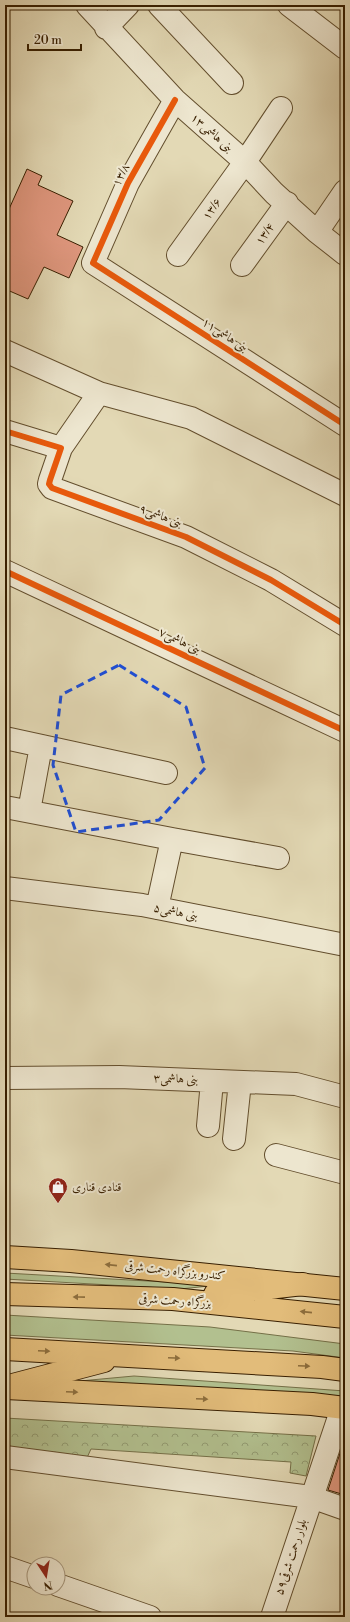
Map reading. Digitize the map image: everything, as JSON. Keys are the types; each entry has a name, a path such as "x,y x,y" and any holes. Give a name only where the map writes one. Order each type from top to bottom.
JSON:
{"main road":[{"name":"کندرو بزرگراه رحمت شرقی","path":"5,1257 71,1261 345,1289"},
{"path":"173,1299 303,1284"},
{"name":"بزرگراه رحمت شرقی","path":"5,1294 173,1299 345,1317"},
{"path":"5,1349 322,1367 345,1370"},
{"path":"5,1388 124,1356"},
{"path":"5,1388 312,1404 343,1408"}],"street":[{"name":"بنی هاشمی۱۳","path":"87,5 106,28 175,100 245,162 274,193 287,203 317,232 345,254"},
{"path":"106,28 128,5"},
{"path":"159,5 232,83"},
{"path":"289,5 345,48"},
{"name":"۱۳/۸","path":"93,263 128,183 175,100"},
{"name":"۱۳/۶","path":"178,255 245,162 281,108"},
{"path":"317,232 345,191"},
{"name":"۱۳/۴","path":"242,265 287,203"},
{"name":"بنی هاشمی۱۱","path":"93,263 345,425"},
{"path":"5,351 99,393 191,418 345,495"},
{"path":"5,431 61,448 99,393"},
{"name":"بنی هاشمی۹","path":"61,448 49,484 52,488 186,537 271,580 345,625"},
{"name":"بنی هاشمی۷","path":"5,571 345,731"},
{"path":"5,738 166,773"},
{"path":"29,811 41,746"},
{"path":"5,807 278,858"},
{"path":"157,908 172,839"},
{"name":"بنی هاشمی۵","path":"5,888 157,908 345,945"},
{"name":"بنی هاشمی۳","path":"5,1078 119,1077 296,1084 345,1097"},
{"path":"208,1126 212,1081"},
{"path":"234,1139 240,1082"},
{"path":"276,1155 345,1173"},
{"name":"۵۹بلوار رحمت شرقی","path":"272,1617 311,1497 343,1408"},
{"path":"5,1457 311,1497 345,1509"},
{"path":"5,1567 26,1574"},
{"path":"66,1588 150,1617"}],"highlighted area":[{"path":"119,665 186,707 205,768 159,820 76,832 53,765 61,695"}],"green space":[{"path":"5,1273 219,1285 180,1289 5,1279"},
{"path":"5,1315 210,1327 345,1344 345,1358 293,1351 5,1335"},
{"path":"134,1376 345,1391 345,1406 58,1383"},
{"path":"5,1418 316,1436 306,1476 290,1473 291,1462 91,1449 85,1462 5,1448"}],"building":[{"path":"27,169 42,176 38,185 73,201 57,235 83,247 69,278 44,267 28,299 5,289 5,218"},
{"path":"345,1438 345,1495 328,1490"}],"cycle path":[{"path":"175,100 128,183 93,263 345,425"},
{"path":"5,431 61,448 49,484 52,488 186,537 271,580 345,625"},
{"path":"5,571 345,731"}],"place":[{"name":"قنادی قناری","path":"58,1204"}]}
